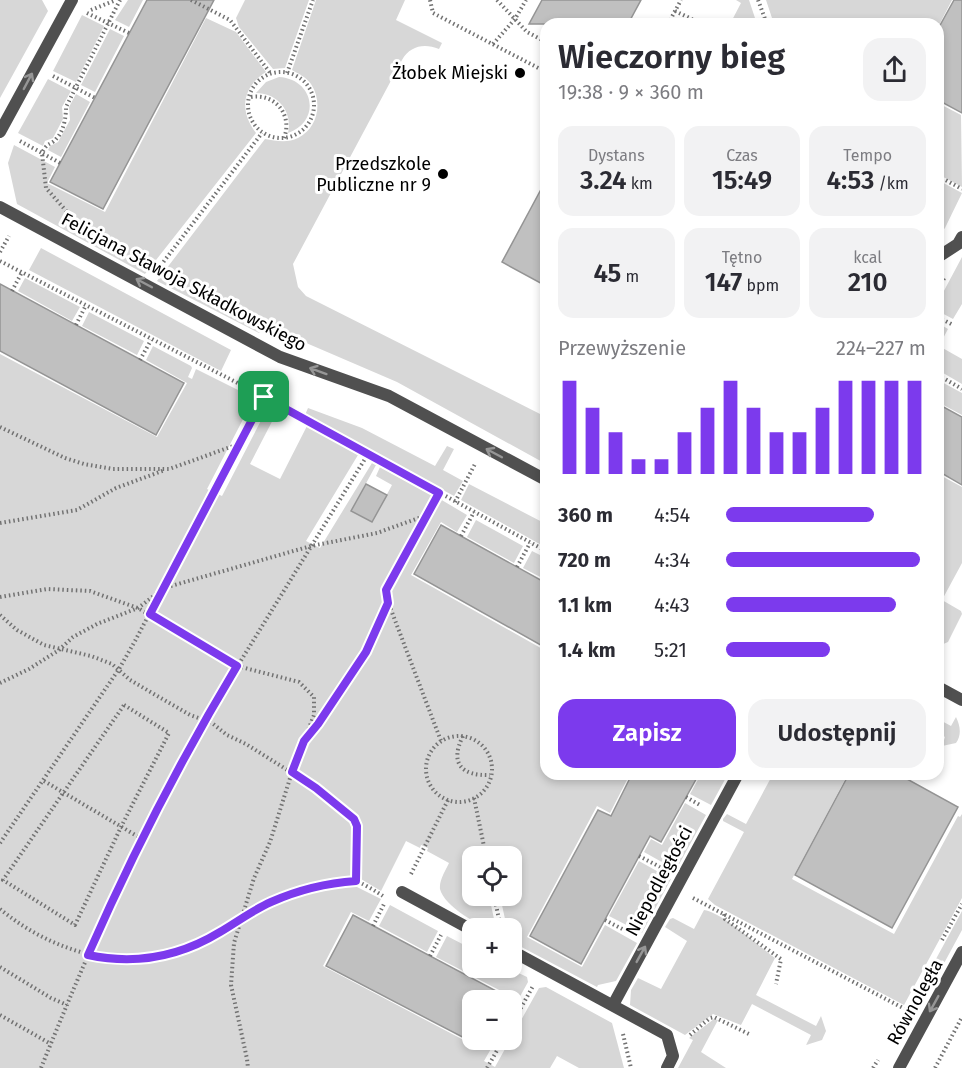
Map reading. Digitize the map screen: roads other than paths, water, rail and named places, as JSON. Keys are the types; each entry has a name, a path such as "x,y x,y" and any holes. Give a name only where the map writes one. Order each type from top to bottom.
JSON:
{"street":[{"path":"0,131 72,0"},
{"name":"Felicjana Sławoja Składkowskiego","path":"0,207 280,357 389,396 540,477"},
{"path":"944,253 958,244 962,237"},
{"path":"944,690 962,700"},
{"name":"Niepodległości","path":"613,1005 735,780"},
{"path":"402,892 462,925"},
{"name":"Równoległa","path":"899,1068 962,952"},
{"path":"522,956 667,1035 673,1056 667,1068"}],"place":[{"name":"Żłobek Miejski","path":"520,73"},
{"name":"Przedszkole Publiczne nr 9","path":"443,174"}]}
